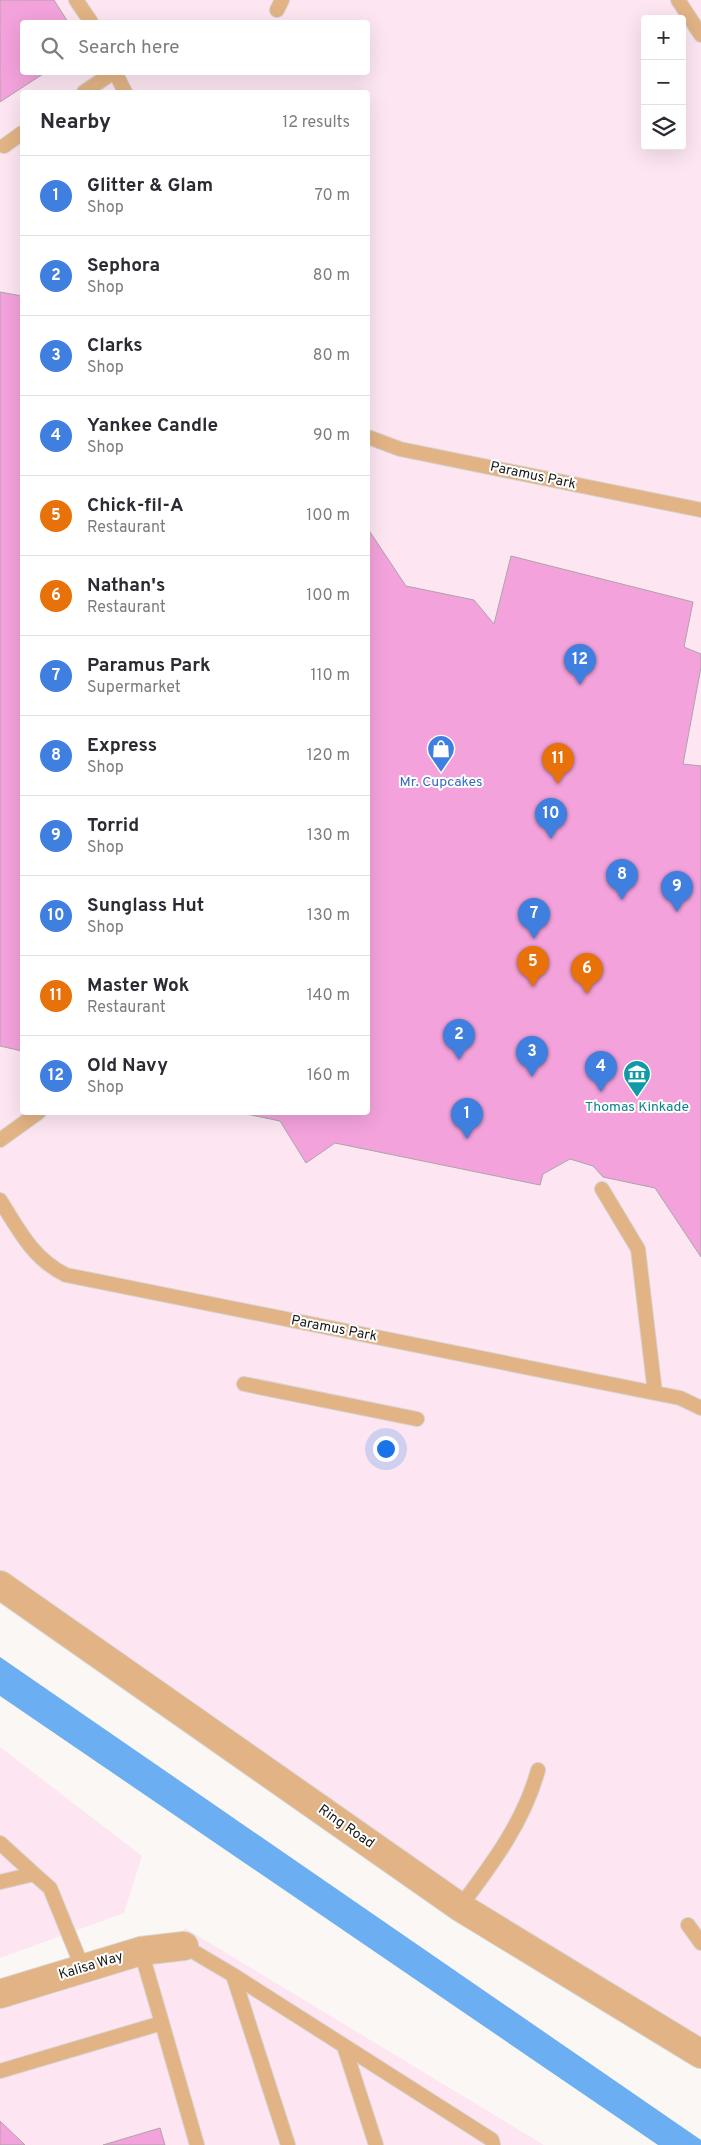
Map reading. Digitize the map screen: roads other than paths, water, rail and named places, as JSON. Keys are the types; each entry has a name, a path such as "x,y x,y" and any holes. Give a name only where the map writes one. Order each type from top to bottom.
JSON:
{"street":[{"name":"Ring Road","path":"0,1585 460,1907 701,2054"},
{"name":"Kalisa Way","path":"0,1994 141,1951 184,1946"}],"lane":[{"path":"76,0 90,20"},
{"path":"678,0 701,34"},
{"path":"87,90 110,75"},
{"path":"116,75 124,90"},
{"path":"4,146 20,135"},
{"name":"Paramus Park","path":"370,438 400,449 701,510"},
{"path":"0,1140 35,1115"},
{"path":"602,1189 638,1249 655,1393"},
{"name":"Paramus Park","path":"0,1200 37,1255 51,1268 66,1275 680,1398 701,1408"},
{"path":"244,1384 417,1419"},
{"path":"460,1907 522,1815 532,1794 538,1770"},
{"path":"0,1843 50,1888 83,1969"},
{"path":"0,1882 34,1874"},
{"path":"688,1925 701,1943"},
{"path":"184,1946 234,1975 492,2140 493,2145"},
{"path":"141,1951 197,2145"},
{"path":"234,1975 288,2145"},
{"path":"0,2072 162,2024"},
{"path":"344,2046 376,2145"}],"water":[{"path":"0,1657 701,2140 701,2145 658,2145 0,1696"}],"place":[{"name":"Old Navy","path":"580,685"},
{"name":"Mr. Cupcakes","path":"441,773"},
{"name":"Master Wok","path":"558,784"},
{"name":"Sunglass Hut","path":"551,839"},
{"name":"Express","path":"622,900"},
{"name":"Torrid","path":"677,912"},
{"name":"Paramus Park","path":"534,939"},
{"name":"Chick-fil-A","path":"533,987"},
{"name":"Nathan's","path":"587,994"},
{"name":"Sephora","path":"459,1060"},
{"name":"Clarks","path":"532,1077"},
{"name":"Yankee Candle","path":"601,1092"},
{"name":"Thomas Kinkade","path":"637,1098"},
{"name":"Glitter & Glam","path":"467,1139"}]}
